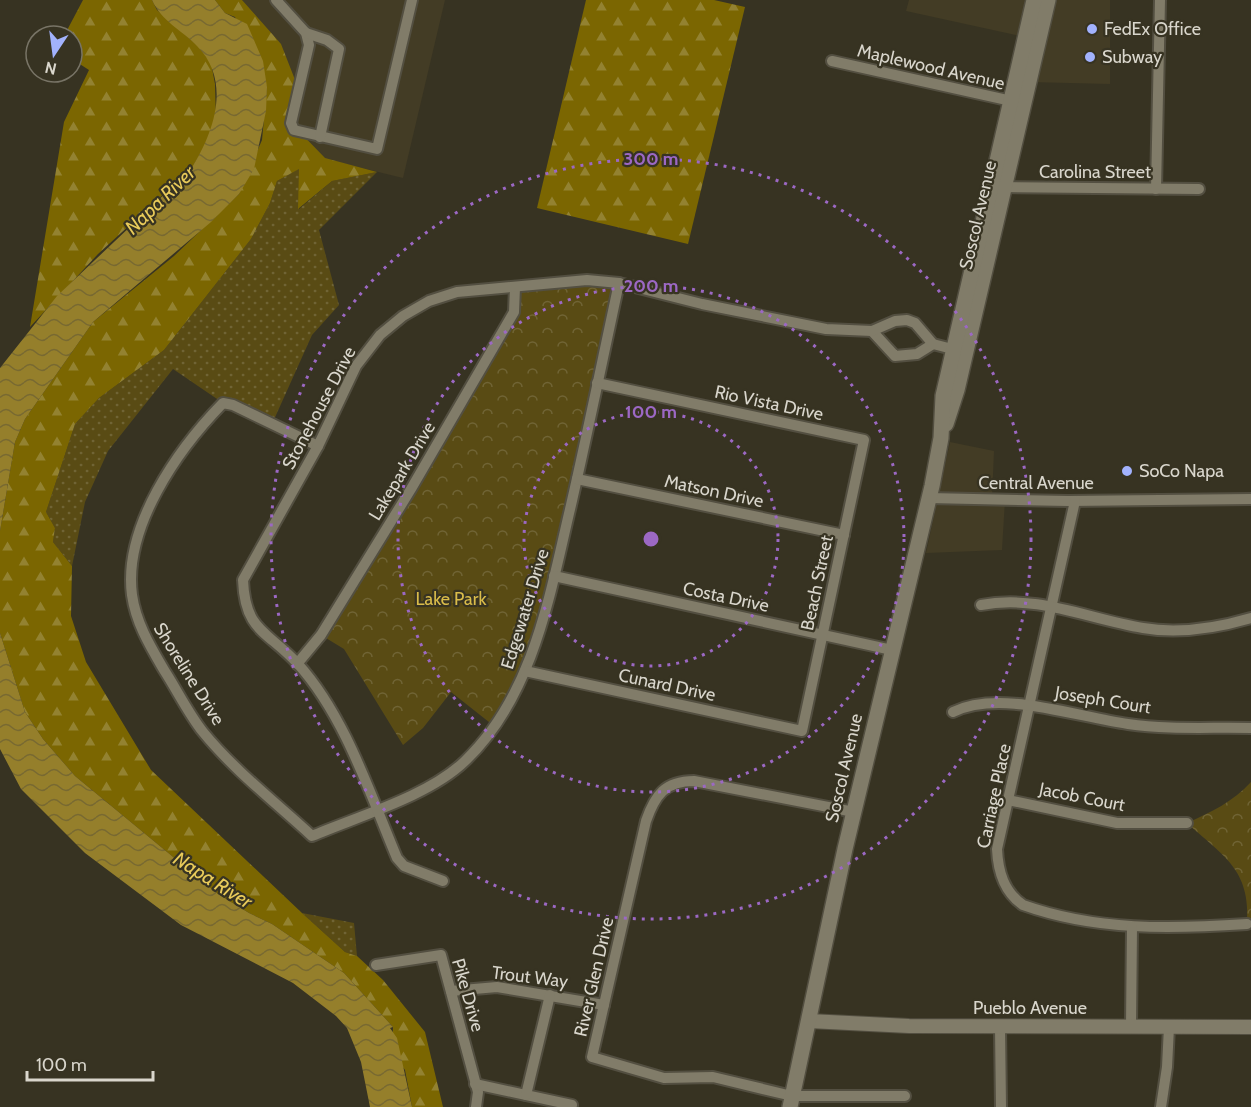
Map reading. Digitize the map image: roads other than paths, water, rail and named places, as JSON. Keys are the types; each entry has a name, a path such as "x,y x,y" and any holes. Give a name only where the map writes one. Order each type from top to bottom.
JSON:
{"main road":[{"name":"Soscol Avenue","path":"1018,103 1034,0"},
{"name":"Soscol Avenue","path":"791,1102 854,812 929,498 941,438 943,396 960,351 1018,103 1048,0"}],"street":[{"path":"276,0 306,33 309,45 291,123 294,130 299,133 377,149 412,0"},
{"path":"1156,189 1160,0"},
{"path":"306,33 327,40 339,49 320,137"},
{"name":"Maplewood Avenue","path":"832,61 1018,103"},
{"name":"Carolina Street","path":"998,187 1199,189"},
{"name":"Stonehouse Drive","path":"443,881 404,866 397,858 329,704 297,664 257,627 244,604 243,580 318,446 356,366 380,335 403,316 429,301 457,292 587,280 619,283 786,322 826,329 872,331 895,321 907,320 915,323 933,344"},
{"name":"Edgewater Drive","path":"312,836 433,785 464,762 489,735 525,671 554,576 619,283"},
{"name":"Lakepark Drive","path":"297,664 321,636 411,489 514,312 515,287"},
{"path":"872,331 896,356 917,354 933,344 960,351"},
{"name":"Rio Vista Drive","path":"597,383 864,441"},
{"name":"Shoreline Drive","path":"312,836 202,731 140,625 131,593 131,575 144,522 155,494 184,449 223,403 318,446"},
{"name":"Beach Street","path":"802,731 864,441"},
{"name":"Matson Drive","path":"577,479 844,535"},
{"name":"Central Avenue","path":"929,498 1075,501 1251,499"},
{"name":"Carriage Place","path":"1075,501 997,849 997,862 1004,882 1013,898 1035,909 1108,925 1182,928 1247,924"},
{"name":"Costa Drive","path":"554,576 892,650"},
{"path":"981,606 1019,601 1144,628 1214,628 1251,618"},
{"name":"Cunard Drive","path":"525,671 802,731"},
{"name":"Joseph Court","path":"953,712 968,705 1031,705 1129,724 1251,728"},
{"name":"River Glen Drive","path":"854,812 694,781 680,781 664,787 652,802 646,821 592,1057 664,1078 713,1077 791,1102 904,1096"},
{"name":"Jacob Court","path":"1008,800 1117,823 1187,823"},
{"path":"1131,1026 1132,927"},
{"name":"Pike Drive","path":"376,965 441,955 478,1092 476,1107"},
{"name":"Trout Way","path":"451,991 497,987 550,994 604,1005"},
{"path":"526,1095 550,994"},
{"name":"Pueblo Avenue","path":"809,1021 909,1026 1251,1027"},
{"path":"1000,1027 1001,1107"},
{"path":"1161,1107 1167,1067 1169,1027"},
{"path":"475,1084 572,1106"}],"water":[{"name":"Napa River","path":"152,0 215,0 225,13 247,24 263,61 267,87 266,111 254,169 239,194 211,222 93,322 25,419 15,442 0,531 0,368 57,296 191,169 207,140 212,123 217,91 208,60 191,40 166,20"},
{"path":"0,633 25,712 43,739 75,776 218,894 272,924 344,973 393,1027 390,1028 397,1038 412,1107 370,1107 361,1062 347,1028 336,1016 293,983 181,925 85,853 21,789 0,749"}],"place":[{"name":"FedEx Office","path":"1092,29"},
{"name":"Subway","path":"1090,57"},
{"name":"SoCo Napa","path":"1127,471"}],"park label":[{"name":"Lake Park","path":"451,599"}]}
